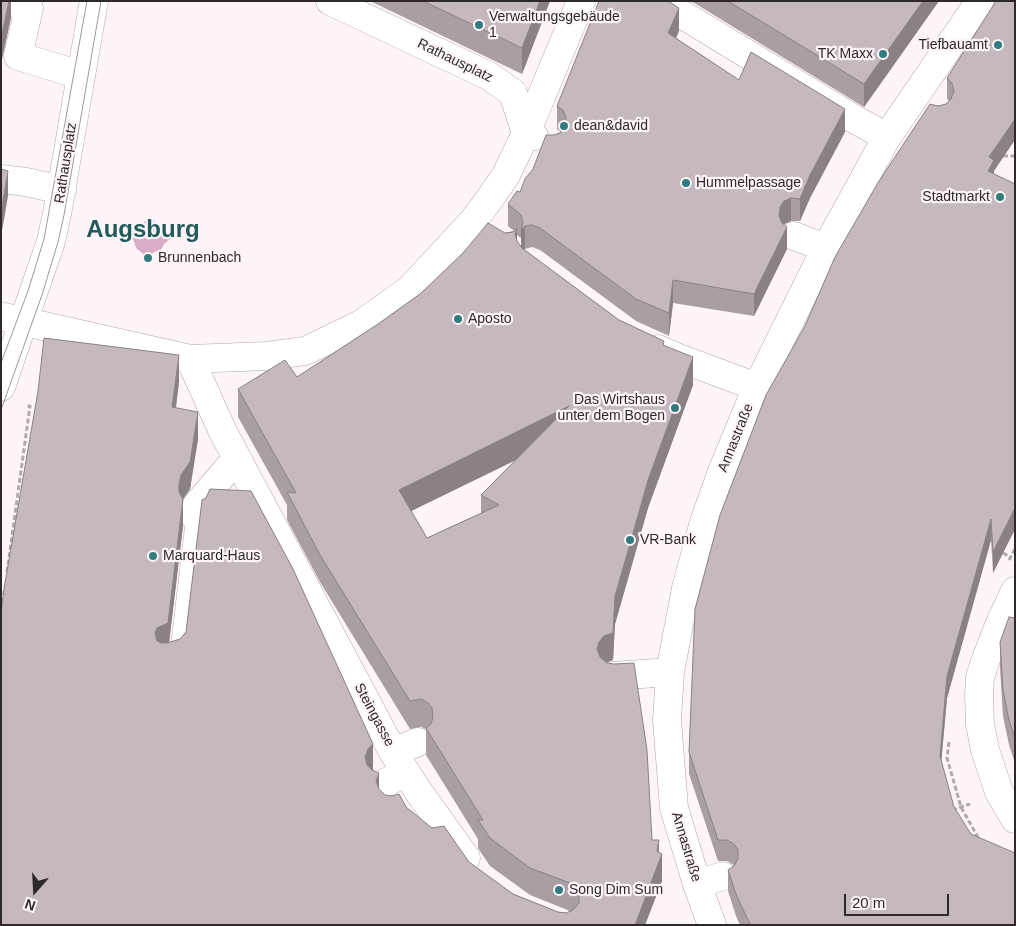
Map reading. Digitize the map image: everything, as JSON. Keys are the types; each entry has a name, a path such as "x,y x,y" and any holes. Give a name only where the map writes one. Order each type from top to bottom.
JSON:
{"street":[{"name":"Rathausplatz","path":"1,387 14,319 51,241 62,190 94,1"},
{"name":"Rathausplatz","path":"330,1 489,76 513,93 526,133"},
{"path":"14,319 190,359 267,356 305,351 353,328 409,290 483,228 526,133 581,1"},
{"path":"660,1 854,119 887,137"},
{"name":"Annastraße","path":"712,925 697,884 674,808 667,720 670,672 686,588 704,522 751,427 757,386 826,248 887,137 980,1"},
{"path":"19,5 29,8 18,56 67,71"},
{"path":"914,97 938,112"},
{"path":"526,133 551,144"},
{"path":"1,178 62,190"},
{"path":"794,236 826,248"},
{"path":"636,339 679,358 757,386"},
{"name":"Steingasse","path":"190,359 223,432 403,775 477,880"},
{"path":"194,515 196,506 237,458"},
{"path":"1015,591 986,659 980,677 979,696 980,724 985,750 999,792 1015,819"},
{"path":"613,676 670,672"},
{"path":"697,884 723,876"}],"lane":[{"path":"164,662 177,658 194,515"}],"path":[{"path":"1004,156 1015,156"},
{"path":"1,610 30,406 21,405"},
{"path":"1003,554 1015,559"}],"shaded area":[{"path":"151,216 156,223 163,226 165,233 170,239 161,250 154,252 148,258 136,248 134,241 129,235 138,224"}],"building":[{"path":"1,1 9,1 1,38"},
{"path":"423,1 540,1 522,48"},
{"path":"599,1 668,1 679,8 668,33 739,80 751,52 845,109 810,175 800,199 791,198 784,201 780,207 779,216 782,223 787,227 754,294 673,280 669,313 636,299 540,228 532,225 521,229 523,223 521,215 508,204 517,191 520,192 525,179 533,169 546,135 560,133 565,126 566,117 563,110 557,106"},
{"path":"728,1 923,1 864,84"},
{"path":"996,1 1015,1 1015,119 989,157 994,160 988,171 1015,184 1015,508 993,552 991,519 947,676 940,756 954,807 971,834 1015,853 1015,925 751,925 736,894 728,870 734,866 738,859 738,850 734,844 727,840 718,840 689,752 695,609 720,515 766,395 805,326 835,257 879,181 930,104 938,106 946,104 951,99 954,91 952,83 947,78"},
{"path":"1,169 8,171 1,212"},
{"path":"488,223 505,233 513,232 517,228 515,234 522,248 619,320 664,341 663,345 693,357 648,480 615,596 613,633 604,636 599,642 597,649 600,657 607,663 634,663 647,750 652,840 659,840 657,851 662,854 635,925 1,925 1,613 38,391 44,338 179,355 172,407 198,412 190,462 181,475 179,484 179,492 183,499 168,623 157,628 155,633 157,641 167,643 180,639 186,632 202,500 206,498 210,489 251,491 293,569 373,744 368,749 365,757 367,765 379,773 376,781 379,789 385,795 399,794 406,807 432,828 444,826 469,862 513,894 558,912 566,913 573,910 579,903 579,894 576,887 530,868 490,838 478,820 483,820 426,728 431,724 433,717 432,708 421,699 410,701 320,555 287,492 296,493 238,389 285,360 297,377 420,294 463,253","holes":["569,406 481,495 499,505 427,538 399,490"]},
{"path":"1009,617 1015,618 1015,738 1003,690 1000,642"}],"tram line":[{"path":"1,363 28,291 44,239 87,1"},
{"path":"1,410 42,295 58,242 101,1"}],"place":[{"name":"Verwaltungsgebäude 1","path":"479,25"},
{"name":"Tiefbauamt","path":"998,45"},
{"name":"TK Maxx","path":"883,54"},
{"name":"dean&david","path":"564,126"},
{"name":"Hummelpassage","path":"686,183"},
{"name":"Stadtmarkt","path":"1000,197"},
{"name":"Brunnenbach","path":"148,258"},
{"name":"Aposto","path":"458,319"},
{"name":"Das Wirtshaus unter dem Bogen","path":"675,408"},
{"name":"VR-Bank","path":"630,540"},
{"name":"Marquard-Haus","path":"153,556"},
{"name":"Song Dim Sum","path":"559,890"}],"district":[{"name":"Augsburg","path":"143,230"}]}
